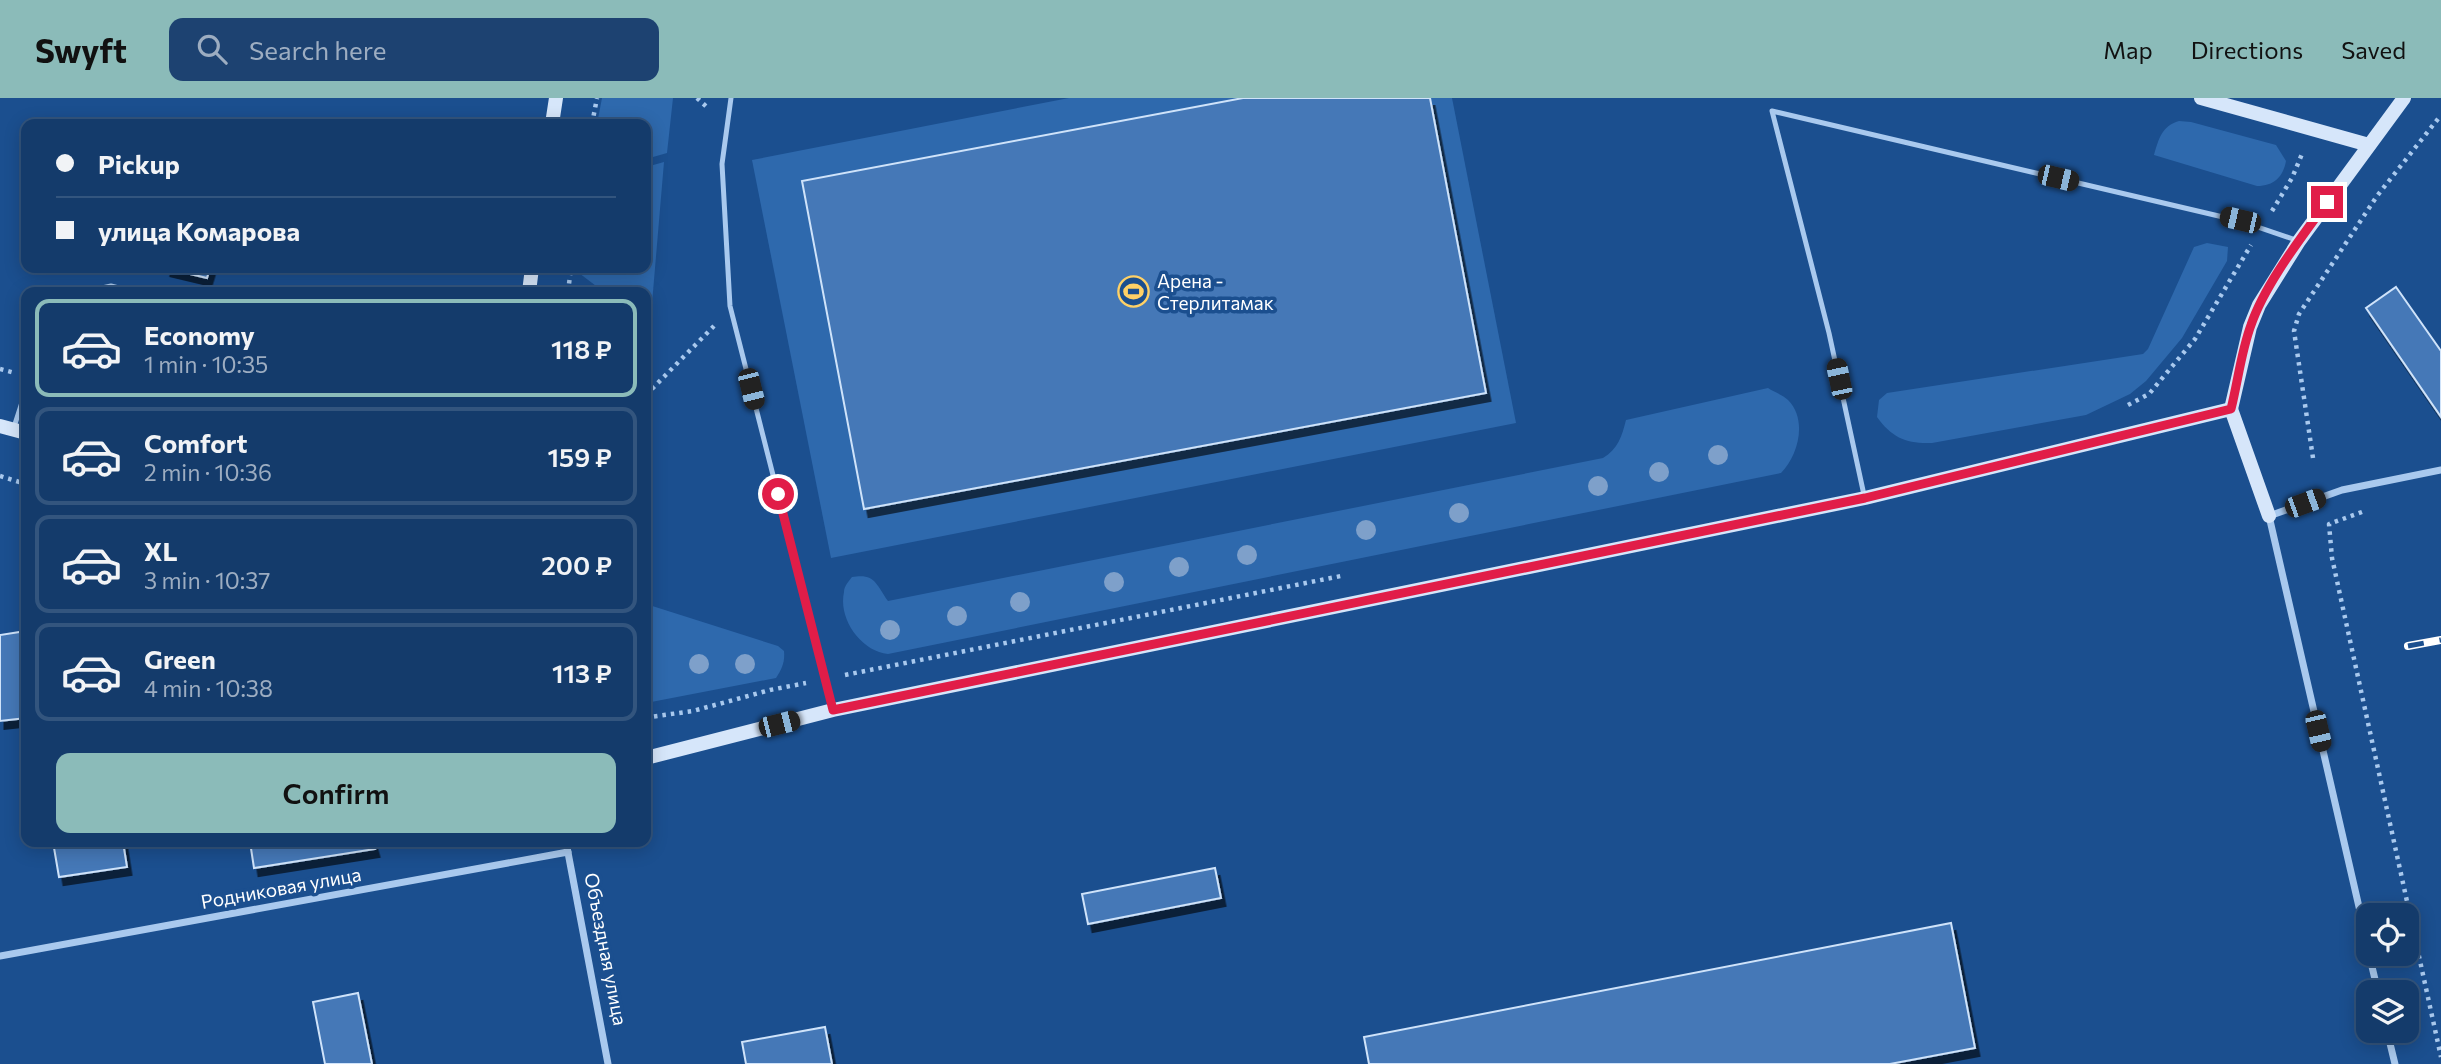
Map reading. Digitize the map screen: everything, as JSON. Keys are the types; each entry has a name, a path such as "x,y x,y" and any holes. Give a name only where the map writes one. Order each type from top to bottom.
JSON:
{"street":[{"path":"553,119 556,98"},
{"path":"2201,98 2369,145"},
{"path":"2358,903 2269,516 2231,409 2250,327 2259,305 2299,241 2404,98"},
{"path":"651,757 833,710 1865,498 2231,409"},
{"path":"2269,516 2342,490 2441,470"},
{"name":"Объездная улица","path":"567,847 608,1064"},
{"name":"Родниковая улица","path":"0,956 568,852"},
{"path":"2390,1043 2395,1064"}],"lane":[{"path":"731,98 722,164 730,310 833,710"},
{"path":"1865,498 1829,332 1772,111 2240,220 2299,241"},
{"path":"13,430 21,405"}],"path":[{"path":"593,119 597,98"},
{"path":"2313,458 2294,331 2299,314 2377,195 2441,115"},
{"path":"2120,409 2149,394 2195,339 2292,178 2312,129"},
{"path":"2223,290 2232,293"},
{"path":"651,390 730,310"},
{"path":"2285,316 2297,320"},
{"path":"0,476 21,482"},
{"path":"2329,524 2332,558 2441,1057"},
{"path":"651,717 693,711 770,690 1354,573"}],"shaded area":[{"path":"602,98 673,98 667,153 651,158 651,119 598,119"},
{"name":"Арена - Стерлитамак","path":"1069,98 1452,98 1516,423 831,558 752,160"},
{"path":"2179,121 2276,145 2286,161 2283,172 2277,180 2257,186 2154,155 2165,129"},
{"path":"664,162 651,315 651,287 597,287 579,273 651,273 651,166"},
{"path":"2207,243 2228,247 2227,261 2182,338 2146,381 2130,394 2086,415 1932,443 1908,441 1894,435 1877,417 1879,400 1887,393 2143,354 2148,349 2194,247"},
{"path":"1768,388 1788,400 1798,417 1796,448 1781,473 888,654 878,652 861,640 848,623 845,613 844,590 852,577 870,578 888,601 1603,458 1619,442 1626,420"},
{"path":"651,606 778,646 784,651 783,662 776,678 651,702"}],"building":[{"name":"Арена - Стерлитамак","path":"1243,98 1430,98 1486,393 864,509 802,181"},
{"path":"186,273 208,273 207,278"},
{"path":"2396,287 2441,351 2441,417 2366,308"},
{"path":"21,632 21,719 0,721 0,635"},
{"path":"54,847 124,847 127,867 59,877"},
{"path":"251,847 375,849 254,868"},
{"path":"1215,868 1221,898 1088,924 1082,894"},
{"path":"1951,923 1975,1048 1890,1064 1369,1064 1364,1037"},
{"path":"358,993 372,1064 325,1064 313,1002"},
{"path":"825,1027 832,1064 746,1064 742,1042"}],"railway":[{"path":"2408,646 2441,640"}],"place":[{"name":"Арена - Стерлитамак","path":"1134,292"}],"route":[{"path":"778,494 833,710 1865,498 2231,409 2250,327 2259,305 2327,202"}]}
